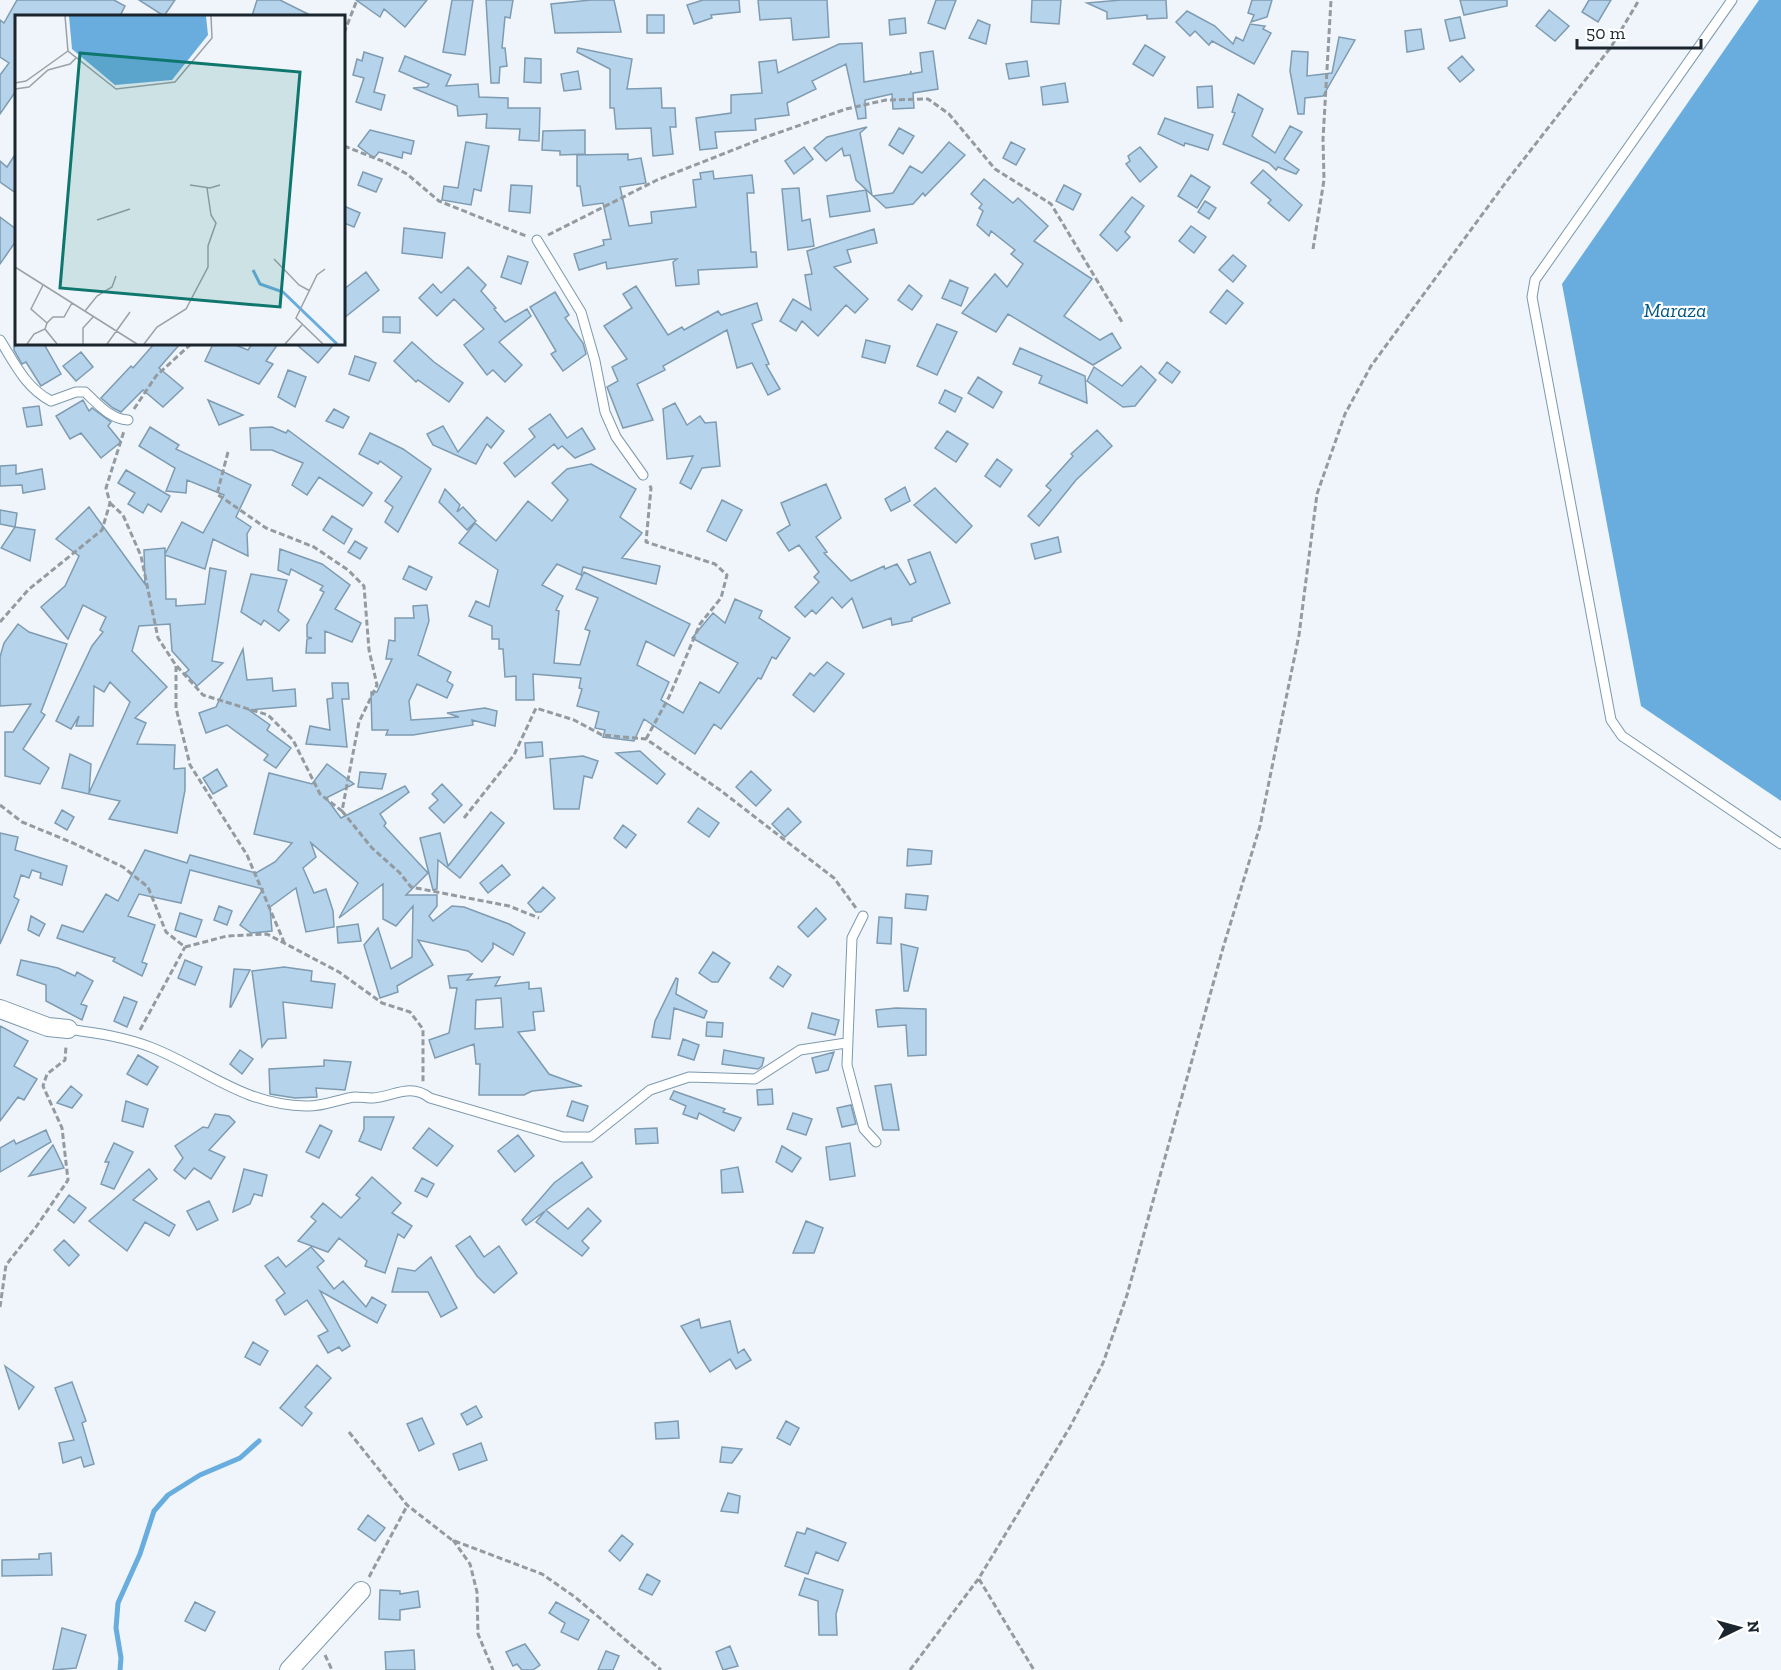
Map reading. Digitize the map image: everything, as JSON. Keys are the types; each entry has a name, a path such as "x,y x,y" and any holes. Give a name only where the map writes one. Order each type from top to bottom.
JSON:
{"street":[{"path":"0,1009 48,1027 68,1029"},
{"path":"289,1670 361,1591"}],"lane":[{"path":"1732,0 1535,280 1532,297 1611,720 1622,736 1781,844"},
{"path":"537,240 581,312 595,361 605,412 616,437 643,475"},
{"path":"0,340 29,386 41,395 51,401 76,392 85,392 118,420 128,420"},
{"path":"863,916 852,938 846,1043 847,1065 864,1129 876,1142"},
{"path":"68,1029 106,1034 133,1042 200,1070 234,1091 284,1104 324,1105 356,1097 375,1098 397,1090 423,1093 430,1098 563,1137 591,1137 650,1090 689,1077 755,1079 800,1050 846,1043"}],"path":[{"path":"345,30 357,0"},
{"path":"1314,249 1324,180 1323,139 1331,0"},
{"path":"910,1670 979,1578 1070,1427 1103,1363 1127,1294 1220,960 1260,826 1299,635 1317,494 1345,414 1371,366 1506,182 1531,154 1567,102 1611,47 1639,0"},
{"path":"345,146 385,162 407,174 439,201 537,240 657,180 766,137 846,109 886,100 928,99 950,114 995,169 1051,204 1122,322"},
{"path":"0,622 28,590 102,530 110,503 106,488 128,420 156,376 189,345"},
{"path":"228,452 217,494 266,528 314,547 348,570 364,586 369,650 377,685 359,722 342,811"},
{"path":"643,475 651,488 646,542 715,564 727,575 721,598 700,624 669,697 646,739"},
{"path":"110,503 123,514 141,556 158,638 176,664 203,695 268,716 293,740 320,794 342,811 372,848 399,872 411,887 509,906 539,918"},
{"path":"176,664 176,708 190,765 247,855 285,944"},
{"path":"464,818 514,755 536,708 574,720 602,735 646,739 720,790 834,878 863,916"},
{"path":"0,805 22,822 123,867 148,887 166,932 185,947"},
{"path":"133,1042 185,947 227,936 267,934 339,972 382,1003 410,1012 423,1029 423,1093"},
{"path":"0,1307 6,1265 36,1227 68,1180 62,1128 44,1086 47,1074 65,1060 68,1029"},
{"path":"349,1432 407,1505 452,1540 470,1564 477,1592 478,1635 493,1670"},
{"path":"361,1591 407,1505"},
{"path":"452,1540 542,1574 575,1597 662,1670"},
{"path":"979,1578 1034,1670"}],"water":[{"name":"Maraza","path":"1759,0 1781,0 1781,801 1641,706 1562,284"}],"building":[{"path":"17,0 114,0 125,6 120,15 15,15 15,92 0,114 0,75 9,63 0,57 0,20 4,23"},
{"path":"139,0 175,0 162,15"},
{"path":"257,0 280,0 310,15 252,15"},
{"path":"356,0 427,0 405,27 384,9 380,17"},
{"path":"452,0 473,0 465,55 443,52"},
{"path":"486,0 513,0 510,18 505,17 502,48 505,48 507,66 500,67 499,83 491,83"},
{"path":"614,0 621,32 555,33 551,4"},
{"path":"703,0 739,0 740,12 711,15 712,18 694,24 687,5"},
{"path":"758,0 827,0 829,37 793,40 791,18 760,20"},
{"path":"936,0 956,0 945,29 928,23"},
{"path":"1032,0 1061,0 1059,24 1031,22"},
{"path":"1166,0 1167,18 1147,19 1147,15 1107,19 1107,12 1087,3"},
{"path":"1252,0 1272,0 1267,17 1251,22 1254,15 1248,13"},
{"path":"1460,0 1507,0 1507,6 1464,15"},
{"path":"1589,0 1611,0 1598,22 1582,12"},
{"path":"1549,10 1569,26 1555,41 1536,26"},
{"path":"1187,11 1215,26 1233,44 1236,37 1243,41 1250,24 1265,26 1263,29 1271,33 1254,64 1212,41 1209,45 1195,31 1190,36 1176,22"},
{"path":"647,15 664,15 664,33 647,33"},
{"path":"1460,17 1465,38 1450,41 1445,20"},
{"path":"905,18 906,33 890,35 889,20"},
{"path":"978,20 990,25 986,44 969,38"},
{"path":"1421,29 1424,49 1407,52 1405,31"},
{"path":"1339,37 1355,40 1323,96 1305,98 1304,114 1298,114 1290,71 1292,51 1308,52 1307,76 1332,73"},
{"path":"862,43 864,82 910,74 911,71 911,74 922,72 920,53 933,51 938,89 913,93 914,108 893,109 892,94 865,100 866,118 858,119 846,64 812,81 816,89 787,103 789,115 755,119 756,130 715,132 717,148 700,150 696,118 731,113 731,95 762,93 759,62 776,60 778,73 839,44"},
{"path":"1145,45 1165,57 1153,76 1133,64"},
{"path":"578,48 632,59 627,89 661,88 662,108 675,108 676,127 670,127 673,154 653,156 651,128 616,129 614,108 610,108 610,69 577,52"},
{"path":"364,52 383,58 374,92 385,95 381,110 356,102 364,78 353,75 357,59 362,61"},
{"path":"405,56 451,75 446,86 478,84 479,97 508,98 508,108 540,108 539,141 519,140 520,129 486,128 487,114 458,116 457,106 413,88 427,87 429,84 399,71"},
{"path":"1462,56 1474,70 1460,82 1448,68"},
{"path":"525,58 541,59 541,83 524,82"},
{"path":"1027,61 1029,76 1009,79 1006,64"},
{"path":"578,71 581,89 564,91 561,74"},
{"path":"1065,83 1068,102 1043,105 1041,87"},
{"path":"1212,86 1213,107 1198,108 1197,87"},
{"path":"1238,94 1263,109 1252,136 1275,153 1290,126 1302,132 1284,159 1299,170 1296,174 1278,167 1276,170 1269,163 1223,144 1235,113 1232,112"},
{"path":"1165,118 1213,135 1208,150 1185,143 1184,146 1158,134"},
{"path":"867,127 860,133 872,195 856,180 850,155 844,156 842,148 826,161 814,148 827,137"},
{"path":"899,128 914,136 903,154 889,145"},
{"path":"370,130 414,141 411,154 403,152 402,158 379,152 374,158 358,146"},
{"path":"585,130 585,154 560,155 560,151 542,150 543,131"},
{"path":"466,142 489,146 481,191 474,189 471,205 442,200 444,186 458,188"},
{"path":"949,142 965,155 925,196 923,193 913,204 886,208 873,196 893,193 910,166 922,173"},
{"path":"1011,142 1025,149 1016,165 1003,158"},
{"path":"804,147 813,159 794,174 785,161"},
{"path":"1140,147 1157,167 1140,182 1126,164 1130,161 1128,156"},
{"path":"628,154 628,160 641,158 646,183 620,187 629,226 652,223 651,212 696,207 693,180 701,179 700,173 713,171 714,179 752,175 754,193 747,193 751,252 756,252 757,267 698,270 699,284 676,286 673,262 677,259 607,269 606,262 579,270 574,254 604,245 603,240 611,239 603,203 583,206 580,186 577,186 577,155"},
{"path":"15,155 15,192 0,182 0,161 7,167"},
{"path":"1263,170 1302,205 1289,221 1268,203 1271,200 1251,183"},
{"path":"363,172 382,179 376,192 358,185"},
{"path":"1191,175 1210,187 1197,208 1178,196"},
{"path":"984,179 1013,203 1018,198 1048,226 1034,241 1092,279 1064,316 1100,340 1112,333 1121,348 1093,365 1008,314 996,332 962,313 995,274 1007,287 1023,264 1011,254 1015,250 991,231 989,236 977,225 983,211 979,208 982,204 971,194"},
{"path":"511,185 532,186 530,213 509,211"},
{"path":"1064,185 1081,194 1073,210 1056,201"},
{"path":"799,188 802,221 810,219 814,246 788,250 782,189"},
{"path":"866,190 870,211 830,217 827,196"},
{"path":"1132,197 1144,206 1125,232 1130,237 1117,251 1100,235"},
{"path":"1205,201 1216,208 1209,219 1198,212"},
{"path":"345,206 360,213 354,227 345,223"},
{"path":"0,217 15,228 15,242 0,264"},
{"path":"1191,226 1206,237 1194,253 1179,241"},
{"path":"404,228 445,233 442,258 402,253"},
{"path":"874,229 877,243 847,250 851,262 834,267 868,299 855,313 846,305 818,336 802,321 796,331 780,321 793,299 811,310 805,275 812,274 807,251"},
{"path":"1233,255 1246,266 1233,282 1219,270"},
{"path":"508,256 528,262 521,284 501,277"},
{"path":"468,267 486,285 481,291 505,322 527,309 531,316 499,342 522,365 505,382 493,370 487,375 464,345 484,329 454,299 437,316 419,298 433,284 441,293"},
{"path":"366,272 379,290 345,317 345,288"},
{"path":"950,280 968,288 961,306 942,298"},
{"path":"909,285 922,296 912,310 898,300"},
{"path":"636,286 668,335 682,327 684,330 718,311 721,315 757,303 762,320 752,324 769,364 766,365 780,389 768,395 752,363 737,368 727,330 663,366 665,370 637,384 653,420 623,428 607,387 618,381 612,367 627,359 604,326 632,308 623,294"},
{"path":"1227,290 1243,303 1226,324 1210,312"},
{"path":"555,292 569,315 565,318 583,343 586,354 563,371 551,354 556,351 530,307"},
{"path":"383,317 400,317 400,333 383,332"},
{"path":"937,324 957,332 937,375 917,366"},
{"path":"866,340 890,346 885,363 862,357"},
{"path":"412,342 434,362 463,383 449,402 418,380 416,382 394,361"},
{"path":"45,345 61,374 41,386 26,362 22,364 14,347"},
{"path":"153,345 179,345 159,368 183,388 163,407 143,390 121,412 101,398 131,366 133,368"},
{"path":"213,345 236,345 248,350 251,345 277,345 266,361 273,364 259,384 205,361"},
{"path":"297,345 333,345 318,363"},
{"path":"1020,348 1085,376 1087,403 1039,383 1042,376 1013,364"},
{"path":"81,352 93,367 76,381 63,366"},
{"path":"355,356 376,363 369,381 349,374"},
{"path":"1167,362 1180,372 1172,383 1159,373"},
{"path":"1141,366 1156,380 1135,406 1123,407 1087,381 1094,367 1122,386"},
{"path":"288,370 306,377 295,407 278,397"},
{"path":"978,377 1002,392 993,408 968,393"},
{"path":"945,390 962,398 955,412 939,403"},
{"path":"83,400 89,411 92,408 111,422 108,426 121,442 101,458 81,433 70,439 56,416"},
{"path":"208,400 243,415 219,425"},
{"path":"675,403 687,425 700,416 705,423 716,422 720,466 702,468 691,489 680,483 693,456 667,459 663,409"},
{"path":"39,406 42,425 27,427 23,408"},
{"path":"334,409 349,417 343,428 326,421"},
{"path":"550,414 567,438 582,428 595,449 575,458 562,446 558,449 554,444 515,477 504,463 535,437 529,429"},
{"path":"487,417 504,431 491,448 487,444 476,464 433,445 427,434 443,426 458,452"},
{"path":"150,427 179,445 176,449 251,485 236,517 251,527 247,534 248,556 213,539 205,569 165,555 166,599 176,599 176,606 205,604 210,568 226,571 212,661 223,663 197,686 185,673 189,670 172,651 170,624 139,626 132,651 167,687 135,718 146,723 137,744 175,745 174,769 185,768 185,790 177,833 109,819 120,801 62,788 70,754 91,764 89,793 130,702 110,682 104,692 94,686 93,726 76,726 79,716 71,729 56,721 92,646 103,632 100,630 106,617 83,605 68,639 41,607 65,586 79,556 56,539 89,507 145,584 144,550 165,548 165,554 182,522 203,533 224,495 187,480 186,493 166,491 175,468 139,446"},
{"path":"272,427 286,433 288,430 372,493 363,506 319,477 307,495 292,485 303,463 272,450 251,450 250,428"},
{"path":"1097,430 1112,446 1076,480 1039,526 1028,516 1051,490 1046,486 1073,456 1071,454"},
{"path":"947,431 968,444 956,462 935,448"},
{"path":"370,433 403,449 431,469 398,532 385,522 393,507 385,501 402,477 380,461 378,464 359,454"},
{"path":"997,459 1012,470 1000,487 985,476"},
{"path":"591,464 636,489 620,517 642,533 622,558 660,566 656,584 583,567 581,575 557,564 542,585 563,596 556,610 559,611 554,663 580,665 590,631 585,629 598,598 576,589 584,572 690,624 674,656 646,641 637,665 669,682 661,700 683,713 700,682 719,693 738,663 692,638 713,613 725,623 735,599 762,611 759,618 790,638 776,659 772,657 761,679 758,678 721,729 714,724 695,754 644,719 634,741 603,737 605,730 595,728 599,712 577,706 582,689 579,688 581,678 533,674 534,700 516,700 516,676 505,677 503,649 499,649 499,639 492,639 492,626 469,616 476,601 489,607 498,570 459,543 475,523 496,541 528,501 552,521 568,500 552,483 567,469"},
{"path":"16,465 16,474 42,469 45,489 23,493 22,485 0,486 0,466"},
{"path":"126,470 170,496 161,512 148,504 143,513 128,504 135,493 118,483"},
{"path":"826,484 841,518 816,537 827,552 824,553 851,581 884,566 885,569 897,564 910,585 916,582 908,560 930,552 950,603 912,618 912,621 892,625 891,618 863,628 852,598 842,608 832,597 816,614 812,610 805,617 795,607 819,582 814,577 819,572 799,545 789,551 777,533 790,525 781,503"},
{"path":"905,487 910,501 891,511 885,499"},
{"path":"935,488 972,526 956,543 914,505"},
{"path":"445,489 460,505 457,512 463,507 476,521 467,530 439,502"},
{"path":"722,500 742,510 726,541 707,531"},
{"path":"0,510 17,513 15,527 0,524"},
{"path":"332,516 352,529 344,544 323,530"},
{"path":"15,527 35,530 30,561 1,548"},
{"path":"1058,537 1061,552 1035,559 1031,544"},
{"path":"355,541 367,548 360,559 348,552"},
{"path":"280,549 322,564 350,585 335,609 361,623 352,642 325,631 325,653 306,653 307,639 312,638 307,637 307,625 324,592 320,590 323,586 291,569 289,575 278,570"},
{"path":"409,566 432,577 426,590 403,579"},
{"path":"251,574 287,580 278,611 289,620 279,631 264,620 261,625 241,612"},
{"path":"427,605 429,621 418,655 451,672 447,681 453,685 447,698 417,684 409,701 411,720 459,717 447,713 485,708 497,711 495,726 472,720 473,725 413,735 386,735 388,730 372,730 371,692 377,692 392,659 386,659 389,640 395,641 395,618 414,618 413,606"},
{"path":"18,624 29,632 67,644 41,712 45,715 23,749 49,768 40,784 5,776 5,732 13,732 31,704 0,706 0,657 4,643"},
{"path":"243,649 247,680 272,678 273,691 295,689 296,706 249,710 270,725 267,730 291,748 276,768 264,760 268,755 227,725 206,733 199,713 216,707"},
{"path":"827,662 844,674 814,712 793,695 810,673 814,676"},
{"path":"332,683 348,683 349,699 342,699 347,747 306,744 310,726 330,730 327,699 333,698"},
{"path":"542,742 543,756 526,758 525,743"},
{"path":"640,751 665,774 657,784 616,753"},
{"path":"583,756 598,761 592,778 584,776 579,809 554,809 550,759"},
{"path":"327,764 354,784 326,798 341,818 405,786 409,792 380,814 386,823 384,826 428,873 406,895 437,895 437,906 429,916 433,921 452,906 464,907 509,924 525,933 513,955 493,943 493,948 482,962 468,951 418,940 433,965 397,986 398,992 380,998 364,945 378,928 391,969 412,957 413,906 396,926 383,919 383,884 339,918 358,883 311,843 316,857 303,868 314,893 326,889 333,911 334,927 306,932 296,888 270,907 272,931 251,933 240,925 263,889 190,870 181,903 139,894 128,916 155,925 142,962 147,964 142,976 113,961 115,958 57,938 62,925 83,932 106,894 118,901 145,850 187,863 190,855 256,873 275,862 292,843 254,834 269,773 312,784"},
{"path":"217,769 227,786 213,794 203,778"},
{"path":"751,771 771,790 756,806 736,787"},
{"path":"360,772 386,774 382,789 358,787"},
{"path":"442,784 462,805 444,823 429,808 438,800 432,794"},
{"path":"698,808 719,823 709,837 688,822"},
{"path":"788,808 801,822 785,837 772,824"},
{"path":"62,810 74,817 67,830 55,823"},
{"path":"491,812 504,823 460,878 438,860 437,889 433,890 420,838 440,833 448,866"},
{"path":"623,825 636,835 626,848 614,838"},
{"path":"0,833 18,837 15,850 67,866 62,885 40,878 41,873 32,870 29,878 21,875 14,897 19,900 0,944"},
{"path":"908,849 932,851 931,864 907,866"},
{"path":"502,865 510,875 488,893 480,883"},
{"path":"543,887 555,898 541,912 536,912 528,903"},
{"path":"906,894 928,896 926,910 905,908"},
{"path":"219,906 232,911 227,925 214,920"},
{"path":"816,908 826,919 808,937 798,927"},
{"path":"180,913 202,920 196,937 175,930"},
{"path":"31,916 45,924 39,936 28,930"},
{"path":"879,917 892,918 891,944 877,943"},
{"path":"358,924 361,941 338,943 337,927"},
{"path":"901,944 918,948 908,991 904,991"},
{"path":"713,952 730,963 718,982 712,982 699,973"},
{"path":"21,960 58,968 75,976 77,972 93,981 81,1004 87,1006 82,1020 46,1001 46,985 17,975"},
{"path":"185,960 202,967 195,985 178,978"},
{"path":"778,966 791,975 783,987 770,978"},
{"path":"284,967 312,971 311,981 335,984 332,1008 283,1002 286,1038 268,1039 262,1047 252,971"},
{"path":"234,969 250,970 230,1007"},
{"path":"472,974 467,980 500,977 495,986 529,982 529,989 541,988 544,1011 533,1012 535,1030 518,1032 549,1074 582,1086 532,1091 524,1095 479,1095 480,1064 476,1064 474,1044 435,1058 429,1040 449,1033 457,988 450,988 448,976","holes":["501,998 503,1027 475,1029 476,1000"]},
{"path":"676,978 678,979 676,994 707,1011 704,1018 674,1008 670,1039 652,1037 655,1021"},
{"path":"124,997 137,1002 127,1027 114,1021"},
{"path":"926,1009 926,1055 908,1056 906,1025 878,1027 876,1010"},
{"path":"812,1013 839,1020 835,1035 808,1028"},
{"path":"707,1022 723,1023 722,1037 706,1036"},
{"path":"0,1026 28,1041 14,1066 37,1079 24,1100 18,1097 0,1121"},
{"path":"683,1039 699,1045 694,1060 678,1055"},
{"path":"240,1050 253,1059 242,1074 230,1064"},
{"path":"724,1050 764,1058 762,1066 758,1069 722,1064"},
{"path":"834,1052 828,1070 816,1073 812,1058"},
{"path":"138,1055 158,1067 147,1085 127,1074"},
{"path":"324,1060 351,1062 345,1090 316,1088 317,1097 295,1098 270,1094 269,1069 324,1066"},
{"path":"891,1084 899,1130 883,1130 875,1086"},
{"path":"71,1086 82,1095 72,1108 57,1103"},
{"path":"772,1089 773,1104 758,1105 757,1090"},
{"path":"674,1091 725,1109 723,1112 741,1118 734,1131 699,1113 697,1119 683,1114 686,1106 670,1099"},
{"path":"126,1101 148,1109 143,1127 122,1121"},
{"path":"572,1101 588,1106 583,1121 567,1116"},
{"path":"851,1105 856,1124 842,1127 837,1108"},
{"path":"793,1113 812,1119 806,1135 787,1129"},
{"path":"215,1114 229,1116 235,1122 209,1150 225,1157 211,1179 194,1168 185,1179 174,1170 183,1158 175,1146 203,1127 208,1128"},
{"path":"364,1117 394,1117 381,1150 359,1141 364,1129"},
{"path":"320,1125 332,1131 319,1158 306,1152"},
{"path":"429,1128 453,1146 437,1166 413,1148"},
{"path":"657,1128 658,1143 636,1144 635,1129"},
{"path":"46,1130 51,1142 0,1172 0,1148 14,1140 16,1144"},
{"path":"518,1135 534,1156 515,1172 498,1151"},
{"path":"114,1143 133,1152 114,1189 101,1184 109,1162 105,1162"},
{"path":"850,1143 855,1176 830,1180 826,1147"},
{"path":"53,1145 64,1168 29,1176"},
{"path":"782,1146 801,1158 792,1172 776,1162"},
{"path":"582,1162 592,1177 546,1210 568,1229 588,1208 601,1221 582,1241 589,1248 582,1256 536,1222 545,1211 526,1225 522,1220 554,1183"},
{"path":"738,1167 743,1192 722,1193 721,1170"},
{"path":"149,1169 157,1179 133,1200 175,1225 169,1236 145,1222 127,1251 89,1221"},
{"path":"244,1169 267,1175 262,1196 254,1194 250,1204 233,1212"},
{"path":"372,1177 401,1203 392,1213 412,1226 404,1238 398,1234 385,1273 365,1266 367,1261 339,1238 328,1252 298,1241 316,1221 311,1217 323,1203 341,1218 360,1198 356,1195"},
{"path":"422,1178 434,1184 427,1197 415,1191"},
{"path":"69,1195 86,1208 74,1223 58,1210"},
{"path":"209,1201 218,1220 197,1230 187,1211"},
{"path":"806,1221 823,1228 814,1253 793,1253"},
{"path":"470,1236 484,1257 499,1246 517,1273 494,1293 477,1276 456,1246"},
{"path":"64,1240 79,1255 69,1266 54,1250"},
{"path":"311,1247 324,1261 317,1267 334,1289 343,1281 366,1307 372,1297 386,1305 377,1323 320,1291 350,1346 342,1351 339,1347 328,1353 318,1336 328,1331 307,1300 285,1315 276,1300 285,1293 265,1266 278,1257 286,1267"},
{"path":"431,1257 457,1308 441,1317 428,1292 392,1292 398,1268 415,1271"},
{"path":"699,1319 701,1328 730,1321 738,1353 744,1349 751,1360 736,1369 730,1359 710,1372 681,1326"},
{"path":"253,1342 268,1351 260,1365 245,1357"},
{"path":"317,1365 331,1378 305,1407 312,1413 302,1426 280,1408"},
{"path":"5,1366 34,1387 19,1409"},
{"path":"72,1382 86,1421 82,1423 94,1464 84,1467 81,1457 63,1463 59,1443 74,1440 55,1388"},
{"path":"476,1406 482,1417 467,1425 461,1414"},
{"path":"422,1418 434,1444 419,1451 407,1424"},
{"path":"678,1421 679,1438 656,1439 655,1423"},
{"path":"786,1421 799,1428 790,1445 777,1438"},
{"path":"481,1443 487,1460 459,1470 453,1454"},
{"path":"722,1447 742,1449 732,1463 720,1462"},
{"path":"728,1493 740,1496 738,1513 721,1511"},
{"path":"368,1515 385,1528 375,1541 358,1529"},
{"path":"807,1528 846,1543 838,1561 816,1552 808,1574 785,1566 797,1532 805,1534"},
{"path":"622,1535 633,1544 620,1561 609,1551"},
{"path":"51,1553 52,1575 2,1576 2,1560 39,1559 39,1554"},
{"path":"647,1574 660,1581 652,1595 639,1589"},
{"path":"805,1578 843,1590 836,1614 837,1635 819,1635 818,1601 799,1595"},
{"path":"380,1590 400,1591 400,1594 418,1591 420,1607 400,1610 400,1620 379,1619"},
{"path":"195,1602 215,1612 205,1631 185,1621"},
{"path":"556,1602 589,1620 578,1640 561,1632 565,1623 549,1613"},
{"path":"62,1628 86,1635 76,1668 53,1670"},
{"path":"525,1644 540,1665 533,1670 522,1670 517,1664 513,1666 506,1652"},
{"path":"730,1646 738,1666 723,1670 716,1652"},
{"path":"414,1650 415,1670 386,1670 385,1652"},
{"path":"606,1651 619,1656 613,1670 598,1670"}],"waterway":[{"path":"120,1670 121,1658 116,1628 118,1603 140,1554 154,1511 168,1495 200,1475 240,1458 259,1441"}]}
